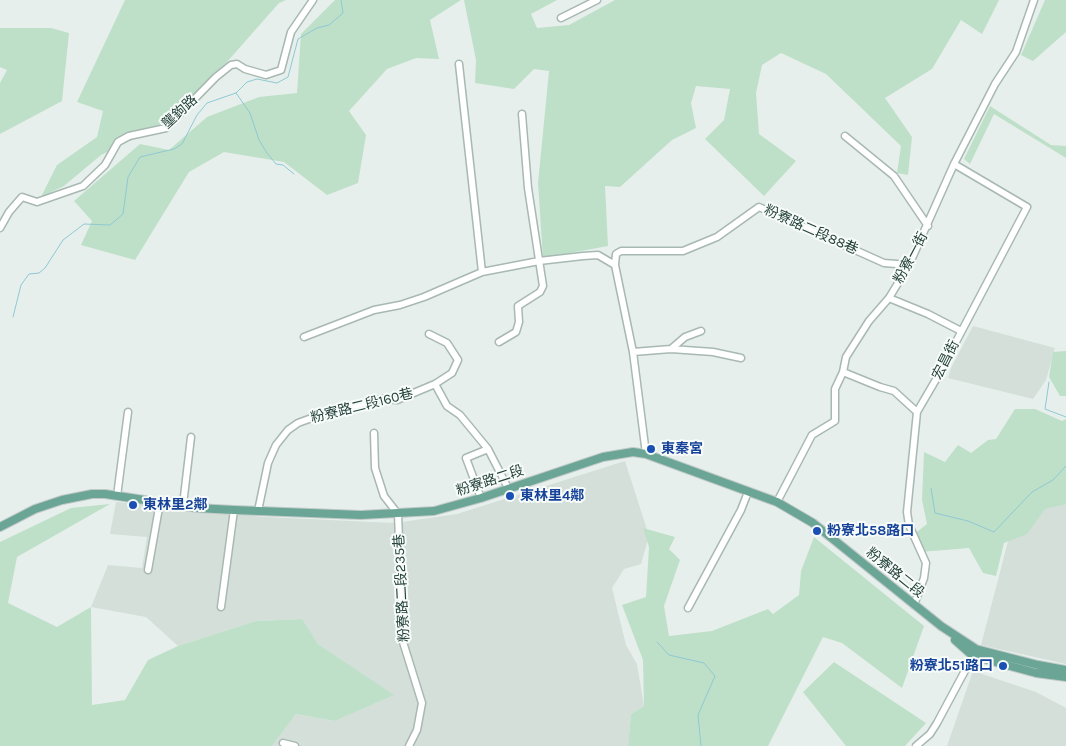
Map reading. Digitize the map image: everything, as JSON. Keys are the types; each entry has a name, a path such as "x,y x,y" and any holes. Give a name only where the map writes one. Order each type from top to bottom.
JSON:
{"main road":[{"name":"粉寮路二段","path":"0,527 62,500 92,494 234,510 398,514 434,511 481,498 603,457 633,452 646,454 777,502 813,523 974,652 1036,673 1066,677"},
{"name":"粉寮路二段","path":"974,652 1066,670"}],"street":[{"name":"壟鉤路","path":"0,228 9,212 22,197 37,202 77,188 105,165 118,142 129,136 166,128 231,65 237,64 245,69 266,75 281,70 291,32 313,0"},
{"path":"561,18 597,0"},
{"name":"粉寮一街","path":"777,502 812,436 835,422 834,389 843,372 846,357 869,321 889,298 909,265 954,164 995,84 1016,52 1034,0"},
{"path":"459,64 482,272"},
{"path":"498,342 516,332 519,322 518,306 540,292 543,286 538,264 528,188 522,114"},
{"path":"845,136 894,176 928,226"},
{"name":"宏昌街","path":"914,605 924,578 926,563 909,525 907,512 917,412 1027,207 954,164"},
{"name":"粉寮路二段88巷","path":"615,265 616,254 621,251 683,251 705,242 759,207 800,223 884,263 909,265"},
{"path":"304,337 374,310 400,305 482,272 539,261 598,256 615,265 633,352 646,454"},
{"path":"889,298 928,314 961,331"},
{"path":"671,349 685,337 701,331"},
{"name":"粉寮路二段160巷","path":"258,511 268,463 276,445 288,430 298,423 328,412 383,399 397,400 434,384 452,373 458,360 447,343 429,334"},
{"path":"633,352 671,349 713,352 740,358"},
{"path":"843,372 894,391 917,412"},
{"path":"434,384 447,406 470,425 488,449 508,488"},
{"path":"117,496 128,412"},
{"path":"374,433 375,468 384,496 398,514"},
{"path":"183,505 190,437"},
{"path":"481,498 466,458 488,449"},
{"path":"688,608 741,510 748,492"},
{"path":"148,570 160,502"},
{"path":"221,607 234,510"},
{"name":"粉寮路二段235巷","path":"398,514 402,642 422,703 417,730 409,746"},
{"path":"916,746 930,734 937,723 974,652"},
{"path":"283,743 295,746"}],"shaded area":[{"path":"973,326 1055,348 1046,380 1033,399 948,378 951,368"},
{"path":"625,461 649,536 641,564 624,569 612,588 626,645 637,664 644,706 631,714 628,746 272,746 296,714 335,721 393,695 318,644 301,619 256,621 178,646 146,617 91,607 108,565 142,568 147,537 110,534 116,502 265,517 395,523 457,514"},
{"path":"1066,478 1066,664 981,645 1013,522"},
{"path":"973,671 1036,692 1066,708 1066,746 947,746"}],"green space":[{"path":"125,0 286,0 279,3 211,80 161,126 101,155 64,186 41,197 57,165 97,137 103,111 77,102"},
{"path":"335,0 461,0 430,20 439,59 416,58 387,69 349,111 366,135 358,183 327,195 284,162 224,152 189,172 135,260 81,245 92,221 74,201 140,144 169,150 207,117 259,97 297,93 301,34"},
{"path":"464,0 557,0 531,14 537,28 569,25 615,0 999,0 982,34 961,20 932,69 885,98 912,137 908,175 897,173 901,146 826,74 781,53 762,65 756,93 759,134 796,161 764,196 705,139 724,120 730,89 696,86 691,103 696,128 672,140 620,187 605,186 608,246 543,258 538,183 549,71 534,69 514,89 475,83 476,60"},
{"path":"1045,0 1066,0 1066,32 1033,61 1021,55"},
{"path":"0,28 51,28 69,33 62,101 0,134 0,83 7,70 0,67"},
{"path":"990,106 1051,145 1066,146 1066,158 994,114 970,164 964,159"},
{"path":"1066,351 1066,396 1060,396 1049,377 1053,352"},
{"path":"1015,409 1035,409 1062,421 1066,419 1066,504 1045,509 1027,534 1004,543 996,576 983,573 969,548 920,552 914,534 927,524 922,500 924,452 945,462 958,445 971,453 988,440 996,439"},
{"path":"110,504 17,557 8,603 57,627 91,607 92,705 125,700 148,660 178,646 256,621 302,619 318,644 394,695 335,721 296,714 272,746 0,746 0,542 71,508"},
{"path":"643,528 675,537 669,549 680,560 664,606 669,636 712,631 768,609 773,614 799,595 801,571 814,537 924,626 902,688 842,643 823,637 768,746 628,746 631,714 644,706 643,660 622,605 646,597 649,547"},
{"path":"834,662 926,723 905,746 846,746 803,692"}],"waterway":[{"path":"13,317 21,285 29,274 39,273 45,268 63,240 84,224 110,225 123,214 128,177 140,157 174,149 182,144 197,115 207,103 236,93 247,82 257,79 277,83 288,77 298,39 317,28 329,25 343,13 341,0"},
{"path":"236,93 250,113 259,140 267,153 276,164 283,165 294,174"},
{"path":"1049,382 1045,409 1066,417"},
{"path":"931,488 935,513 968,521 994,532 1032,492 1053,480 1066,466"},
{"path":"657,642 669,655 704,663 715,676 698,715 701,746"}],"place":[{"name":"東秦宮","path":"651,449"},
{"name":"東林里4鄰","path":"510,496"},
{"name":"東林里2鄰","path":"133,505"},
{"name":"粉寮北58路口","path":"817,531"},
{"name":"粉寮北51路口","path":"1003,666"}]}
